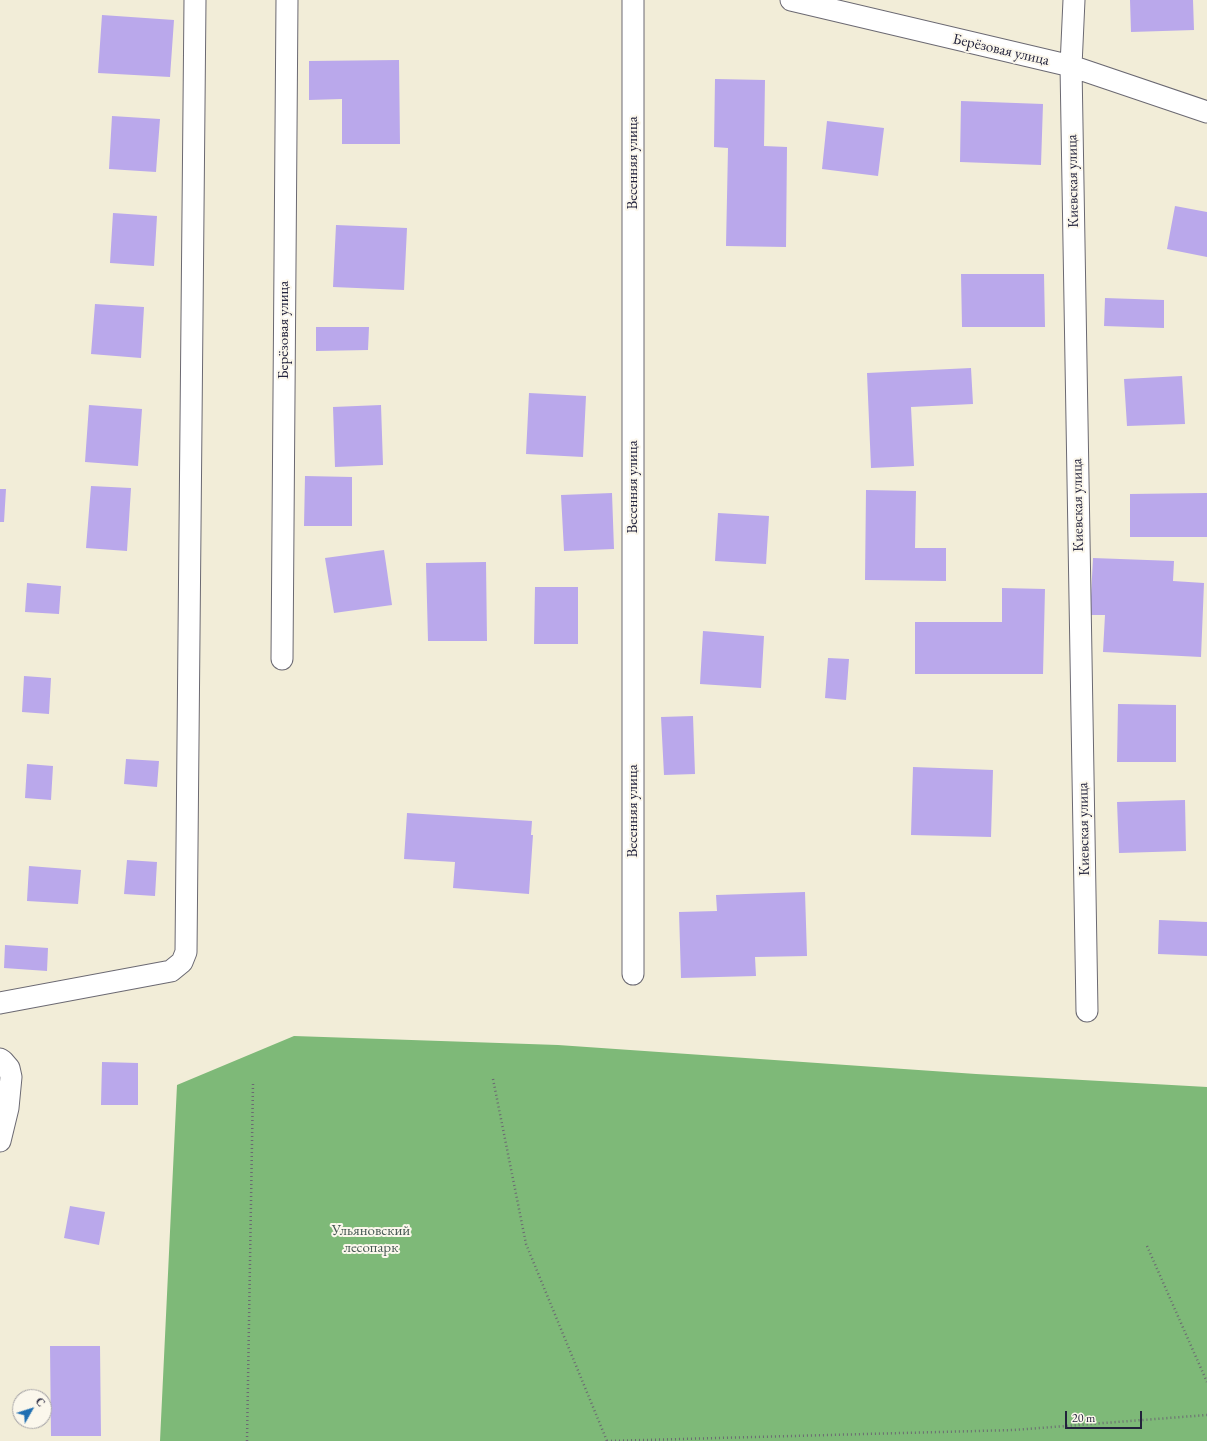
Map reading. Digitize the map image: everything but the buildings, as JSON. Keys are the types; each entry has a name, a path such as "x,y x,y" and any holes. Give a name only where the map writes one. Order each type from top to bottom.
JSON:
{"street":[{"path":"0,1003 171,971 182,962 186,952 195,0"},
{"name":"Берёзовая улица","path":"282,659 286,0"},
{"name":"Весенняя улица","path":"633,974 634,0"},
{"name":"Берёзовая улица","path":"791,0 1071,66 1207,112"},
{"name":"Киевская улица","path":"1074,0 1071,66 1087,1011"},
{"path":"0,1059 9,1068 11,1077 8,1108 0,1141"}],"path":[{"path":"493,1079 526,1244 607,1441 1014,1430 1207,1415"},
{"path":"247,1441 253,1083"},
{"path":"1147,1246 1207,1382"}],"green space":[{"name":"Ульяновский лесопарк","path":"294,1036 558,1045 976,1074 1207,1087 1207,1441 160,1441 177,1085"}]}
